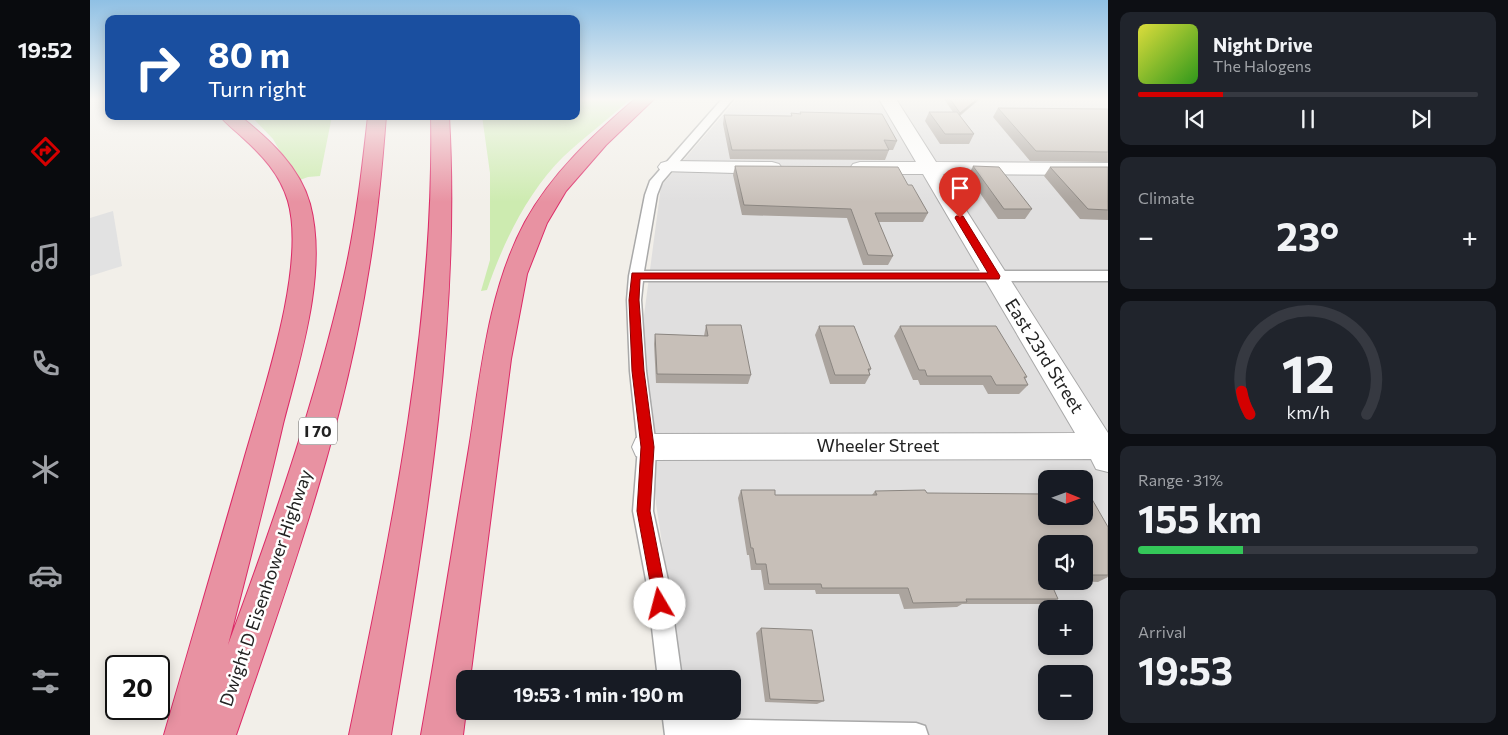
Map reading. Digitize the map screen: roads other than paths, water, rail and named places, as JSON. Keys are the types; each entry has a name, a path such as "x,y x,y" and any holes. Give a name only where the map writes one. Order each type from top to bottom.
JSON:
{"highway":[{"path":"185,735 272,414 297,306 303,266 304,223 299,200 272,156 248,133"},
{"name":"Dwight D Eisenhower Highway","path":"215,735 306,475 340,345 360,251 370,195 375,133"},
{"path":"370,735 408,529 434,327 441,223 440,133"},
{"path":"442,735 496,371 518,265 536,222 562,182 605,133"}],"street":[{"name":"East 23rd Street","path":"908,133 1105,451"},
{"path":"668,168 789,168"},
{"path":"838,168 1108,169"},
{"name":"Wheeler Street","path":"647,447 1105,451"}],"lane":[{"path":"669,670 658,585 644,511 647,447 637,362 634,300 636,276 651,195 656,181 698,133"},
{"path":"636,276 1108,276"},
{"path":"676,726 916,735"}]}
